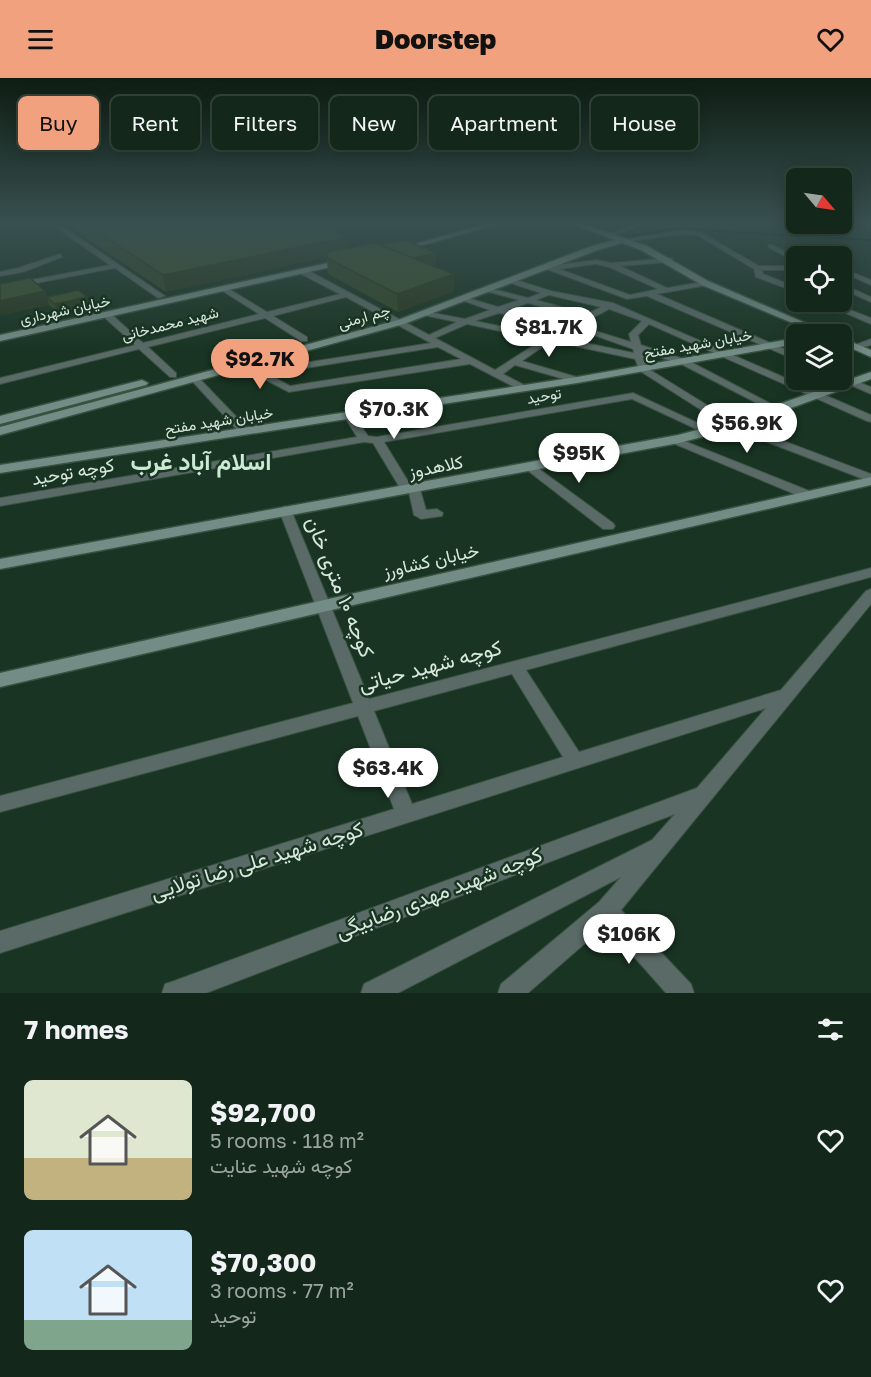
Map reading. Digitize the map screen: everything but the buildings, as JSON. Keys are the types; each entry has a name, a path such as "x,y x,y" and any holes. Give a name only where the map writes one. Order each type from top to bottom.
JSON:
{"street":[{"path":"0,274 29,267"},
{"path":"0,288 111,267"},
{"path":"116,267 161,296"},
{"name":"خیابان شهرداری","path":"0,336 161,296 303,267"},
{"name":"خیابان شهرداری","path":"0,336 107,315 317,267"},
{"name":"چم ارمنی","path":"0,420 389,316 532,267"},
{"name":"چم ارمنی","path":"0,431 401,322 551,267"},
{"path":"548,268 558,267"},
{"path":"613,267 666,290"},
{"path":"679,267 705,283 802,324"},
{"path":"548,268 630,297 705,283"},
{"path":"786,268 758,268 759,275 786,286"},
{"path":"302,271 522,388"},
{"path":"852,274 871,283"},
{"path":"510,280 608,306 648,320 871,419"},
{"path":"224,288 304,339"},
{"path":"488,289 588,317"},
{"path":"852,291 871,300"},
{"path":"429,338 466,321 549,292"},
{"path":"496,374 550,338 608,306 647,293 786,353"},
{"name":"شهید محمدخانی","path":"0,381 346,295"},
{"path":"464,298 498,310 570,327"},
{"path":"849,312 871,321"},
{"path":"426,313 550,338 641,363 732,425 871,479"},
{"path":"107,315 173,375"},
{"path":"641,363 633,334 648,320"},
{"path":"592,333 684,362 776,409"},
{"path":"854,347 871,342"},
{"name":"خیابان شهید مفتح","path":"0,469 577,380 641,363 684,362 786,343"},
{"path":"257,373 441,344"},
{"path":"854,347 871,354"},
{"path":"244,366 288,389 470,361"},
{"path":"514,362 577,380"},
{"name":"کلاهدوز","path":"852,379 871,375"},
{"path":"195,379 245,432"},
{"path":"852,382 871,390"},
{"name":"کلاهدوز","path":"0,564 674,440 732,425 827,390"},
{"name":"توحید","path":"364,439 377,440 633,396 709,432"},
{"path":"349,416 364,439"},
{"name":"کوچه توحید","path":"0,502 364,439"},
{"path":"377,440 410,490 421,515 436,513"},
{"path":"674,440 807,495"},
{"path":"531,467 608,526"},
{"name":"خیابان کشاورز","path":"0,680 871,479"},
{"name":"کوچه ۱۰ متری خان","path":"285,510 406,814"},
{"name":"کوچه شهید حیاتی","path":"0,804 871,572"},
{"path":"510,993 607,910 871,594"},
{"path":"516,667 575,761"},
{"name":"کوچه شهید علی رضا تولایی","path":"0,942 788,694"},
{"name":"کوچه شهید مهدی رضابیگی","path":"174,993 704,794"},
{"path":"373,993 660,846"},
{"path":"607,910 682,993"}],"district":[{"name":"اسلام آباد غرب","path":"201,462"}]}
